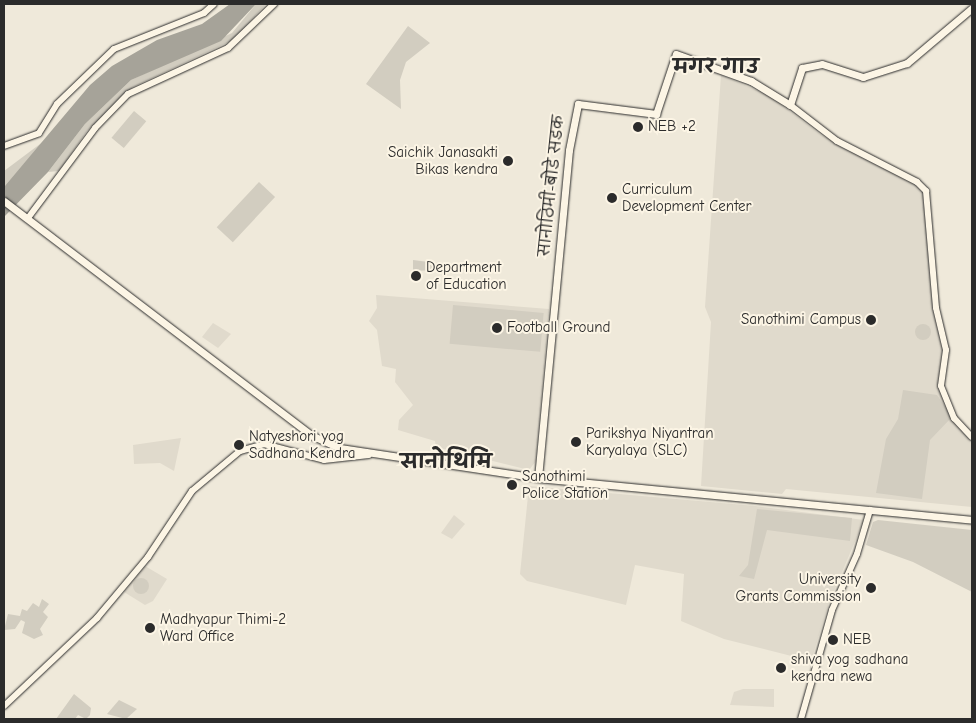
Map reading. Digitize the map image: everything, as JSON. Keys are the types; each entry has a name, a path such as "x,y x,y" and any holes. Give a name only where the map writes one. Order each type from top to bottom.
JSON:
{"main road":[{"path":"790,105 802,68 822,64 863,77 908,63 972,8"},
{"name":"सानोठिमी-बोडे सडक","path":"538,478 575,106 588,102 656,114 676,54 751,81 790,105"},
{"path":"4,201 313,436 369,455 538,478 972,520"}],"street":[{"path":"4,146 39,133 57,104 114,49 196,17 214,4"},
{"path":"28,218 94,128 128,94 228,48 274,4"},
{"path":"790,105 836,141 923,186 936,308 946,350 941,386 954,418 972,437"},
{"path":"4,706 97,618 148,557 192,491 240,451 264,444 324,460 369,455"},
{"path":"801,719 832,610 857,554 870,510"}],"shaded area":[{"path":"230,4 256,4 221,41 131,80 85,124 48,172 4,217 4,187 90,85 112,66 157,40 202,24"},
{"path":"256,4 266,4 233,40 133,87 87,131 59,171 48,172 85,124 131,80 232,33"},
{"path":"408,26 430,43 406,62 400,80 401,109 366,84"},
{"path":"721,75 770,96 821,135 914,183 924,194 945,349 939,387 947,408 972,438 972,507 786,489 782,494 701,486 711,322 705,307"},
{"path":"134,111 146,121 124,148 112,138"},
{"path":"44,141 16,173 4,187 4,171"},
{"path":"259,182 275,197 233,242 217,227"},
{"path":"413,260 437,263 439,270 413,271"},
{"path":"376,295 549,309 536,461 529,470 436,447 435,441 398,430 399,420 413,405 395,382 396,369 382,366 377,330 369,321 377,308"},
{"name":"Football Ground","path":"453,305 544,313 540,352 450,344"},
{"path":"213,323 231,334 218,348 202,337"},
{"path":"923,324 929,326 931,332 929,338 923,340 917,338 915,332 917,326"},
{"path":"903,390 937,395 952,417 930,440 922,499 876,493 886,439 898,419"},
{"path":"181,438 174,471 160,463 134,464 133,445"},
{"path":"529,486 755,506 864,520 829,603 811,661 724,639 681,621 684,574 635,565 626,605 527,581 520,574"},
{"path":"757,509 852,518 850,541 767,530 754,579 739,576 748,565"},
{"path":"454,515 465,524 452,539 441,533"},
{"path":"878,520 972,530 972,592 913,562 866,545 873,522"},
{"path":"145,566 167,579 153,601 145,605 124,592"},
{"path":"141,578 149,586 141,594 133,586"},
{"path":"42,599 49,604 43,612 48,617 40,629 43,635 34,639 22,633 25,622 21,620 15,629 4,630 8,614 20,616 22,609 27,611 33,603 39,607"},
{"path":"743,689 774,689 774,707 730,705 734,692"},
{"path":"74,694 91,708 90,715 86,719 78,715 75,719 56,719"},
{"path":"119,700 137,709 126,719 107,714"}],"place":[{"name":"NEB +2","path":"638,127"},
{"name":"Saichik Janasakti Bikas kendra","path":"508,161"},
{"name":"Curriculum Development Center","path":"612,198"},
{"name":"Department of Education","path":"416,276"},
{"name":"Sanothimi Campus","path":"871,320"},
{"name":"Football Ground","path":"497,328"},
{"name":"Parikshya Niyantran Karyalaya (SLC)","path":"576,442"},
{"name":"Natyeshori yog Sadhana Kendra","path":"239,445"},
{"name":"Sanothimi Police Station","path":"512,485"},
{"name":"University Grants Commission","path":"871,588"},
{"name":"Madhyapur Thimi-2 Ward Office","path":"150,628"},
{"name":"NEB","path":"833,640"},
{"name":"shiva yog sadhana kendra newa","path":"781,668"}],"district":[{"name":"मगर गाउ","path":"716,66"},
{"name":"सानोथिमि","path":"446,461"}]}
